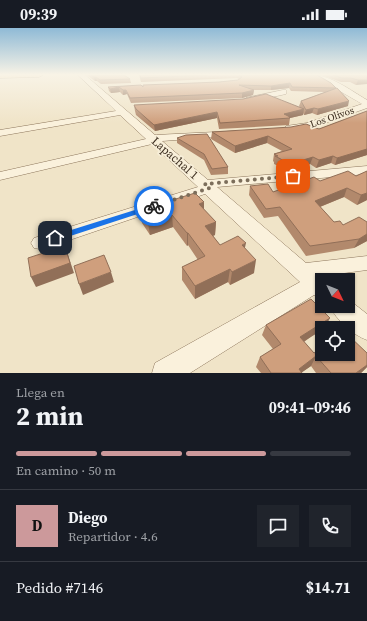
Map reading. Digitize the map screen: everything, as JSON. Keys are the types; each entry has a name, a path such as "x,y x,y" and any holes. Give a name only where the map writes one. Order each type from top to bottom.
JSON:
{"street":[{"name":"Lapachal 1","path":"104,91 125,109 154,139 314,281"},
{"path":"346,91 366,103"},
{"path":"242,101 283,92"},
{"name":"Los Olivos","path":"281,129 308,126 366,103"},
{"path":"0,133 125,109"},
{"path":"0,176 154,139 244,132"},
{"path":"40,243 207,186 367,170"},
{"path":"164,373 314,281 367,263"},
{"path":"349,313 367,329"}],"building":[{"path":"127,91 250,91 242,93 130,98"},
{"path":"328,91 340,91 349,101 318,109 314,108 306,110 301,101"},
{"path":"266,94 304,109 284,114 290,118 220,123 217,112 154,125 136,109 134,105 243,99"},
{"path":"367,111 367,149 337,158 333,156 319,160 313,157 290,164 274,154 292,149 268,136 235,146 212,132 291,127 306,124 319,129"},
{"path":"207,134 228,167 212,169 204,154 177,138 186,135"},
{"path":"348,171 356,176 367,171 367,193 361,195 347,188 315,201 334,222 340,221 343,225 359,217 367,222 367,234 359,239 310,246 280,207 266,209 250,186 268,184 273,192 314,177 320,181"},
{"path":"195,193 204,202 199,204 216,222 205,226 220,245 238,236 246,243 242,245 256,260 232,272 230,269 195,286 182,267 205,256 172,215 148,223 140,210"},
{"path":"65,246 70,263 31,277 28,258"},
{"path":"104,255 111,272 79,284 74,266"},
{"path":"311,299 315,303 315,313 325,313 330,318 325,321 315,321 315,328 300,337 315,352 315,357 299,369 302,373 271,373 260,357 281,344 266,325"},
{"path":"355,342 367,353 367,365 356,373 331,373 320,361 355,361"}],"way so far":[{"path":"154,206 210,188 205,184 293,176"}],"route":[{"path":"55,238 154,206"}]}
